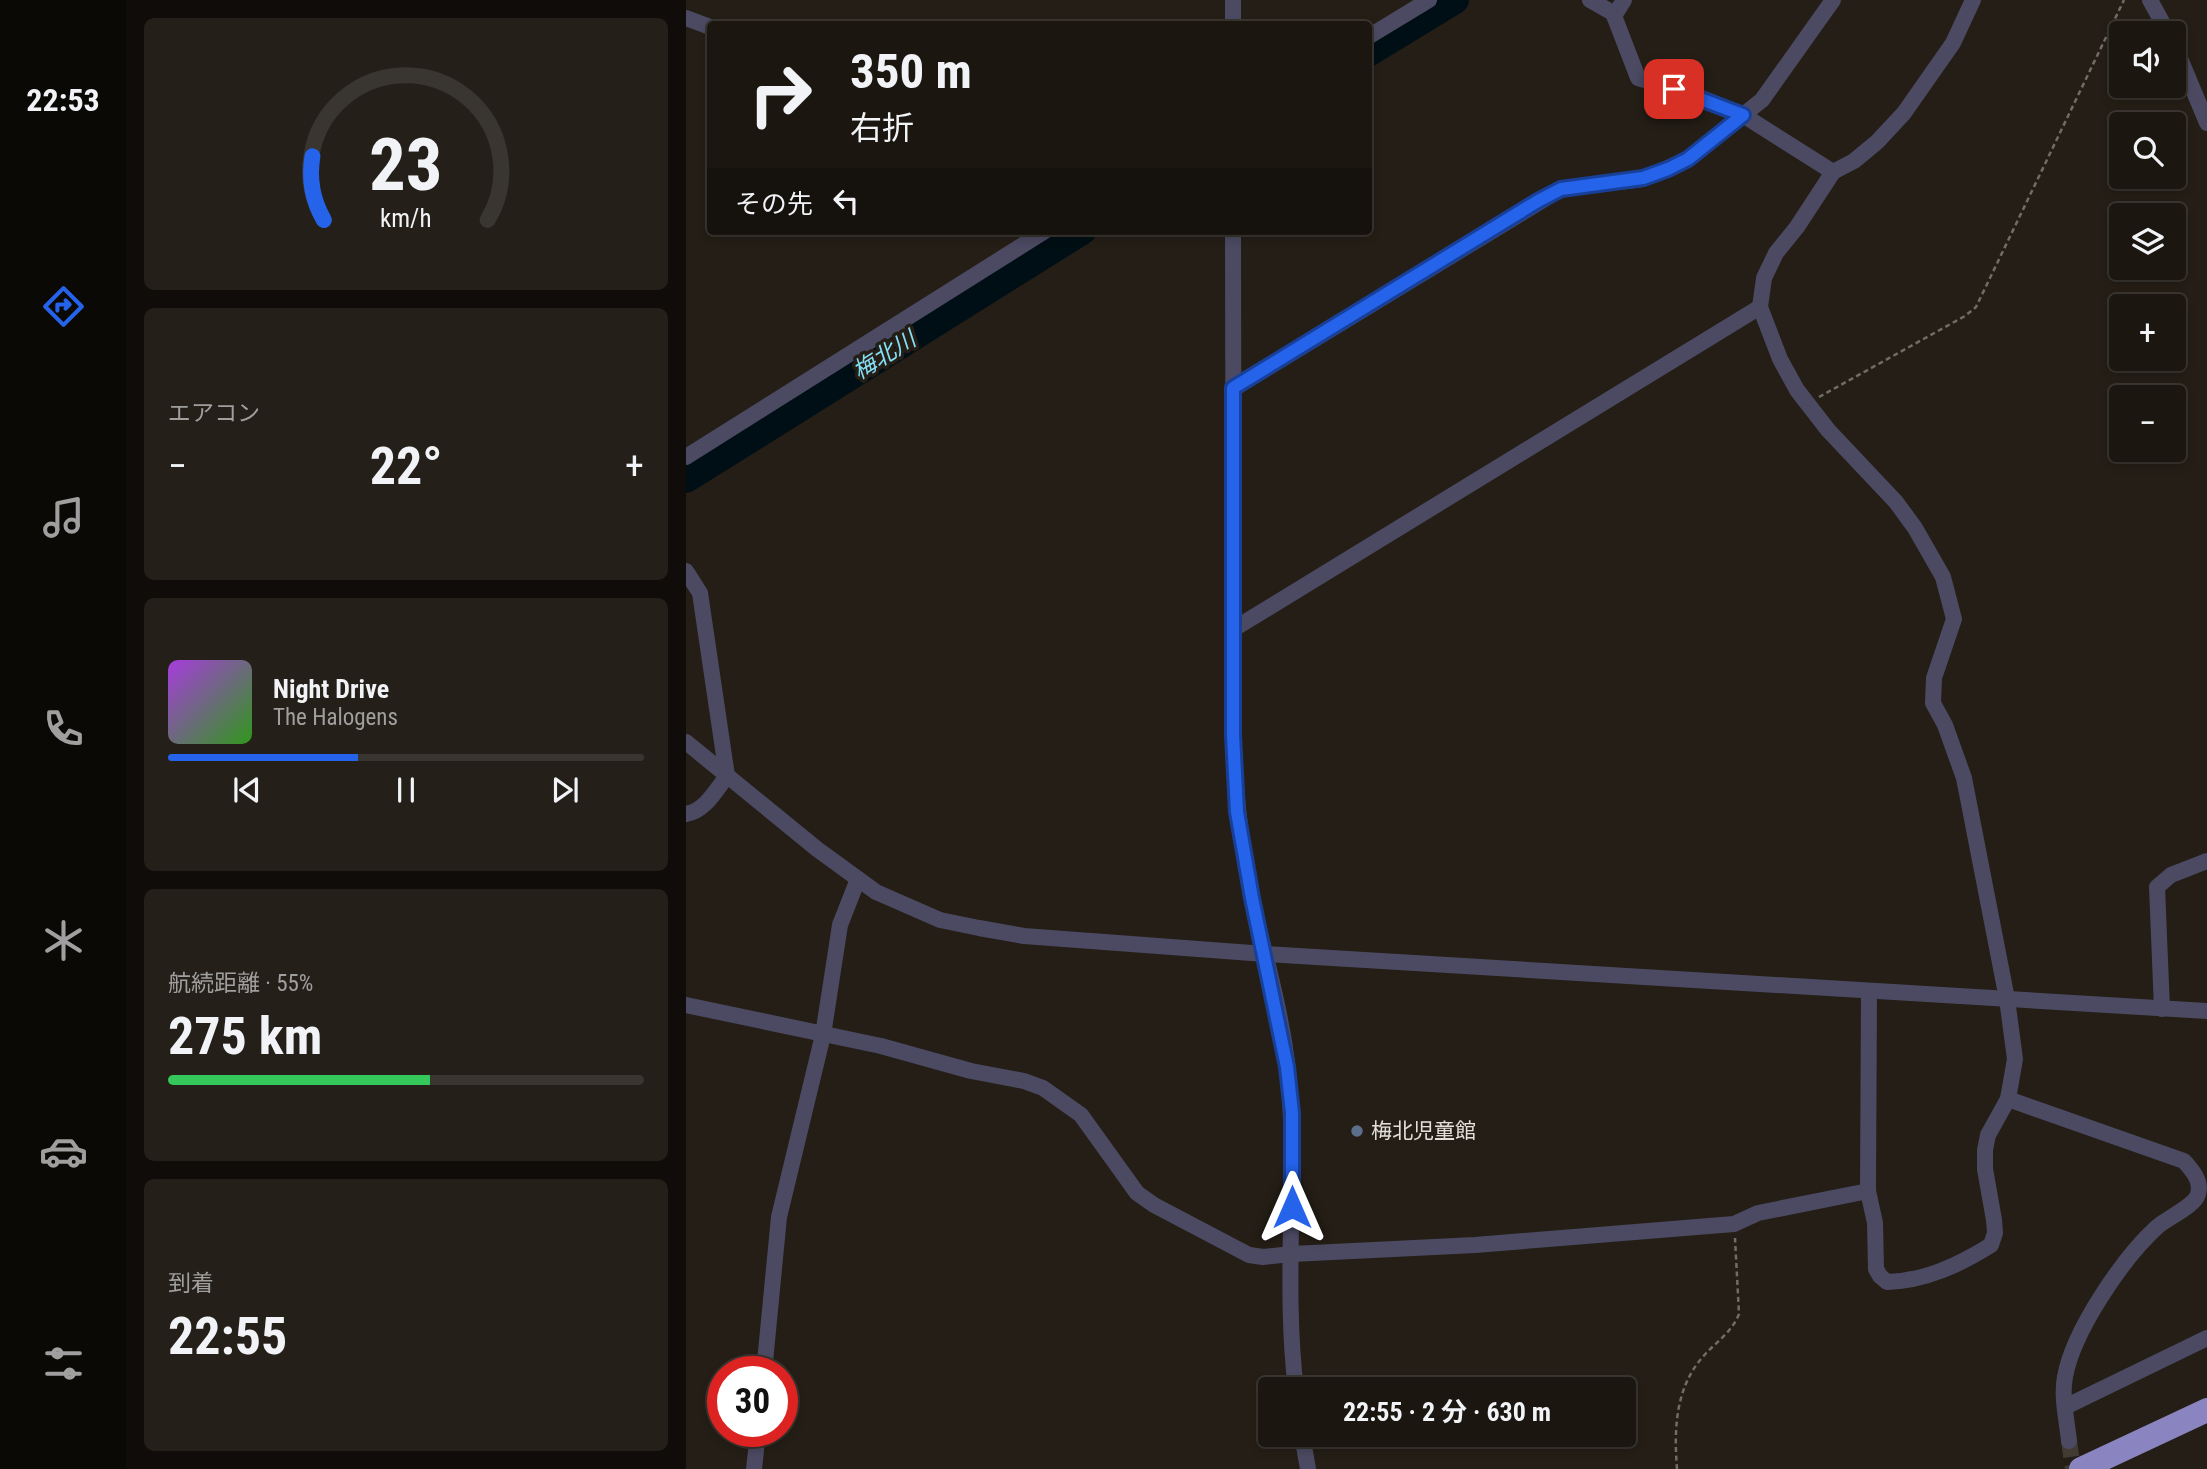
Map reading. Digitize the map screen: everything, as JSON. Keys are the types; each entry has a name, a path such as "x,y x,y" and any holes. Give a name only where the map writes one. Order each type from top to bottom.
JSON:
{"highway":[{"path":"2081,1469 2202,1416"},
{"path":"2120,1469 2202,1416"}],"street":[{"path":"1233,0 1233,21"},
{"path":"1372,35 1429,0"},
{"path":"1590,0 1613,13 1638,78 1692,94 1743,115 1833,172"},
{"path":"1614,16 1624,0"},
{"path":"1233,388 1561,189 1643,178 1688,159 1762,100 1833,0"},
{"path":"1869,991 1868,1191 1875,1223 1876,1269 1887,1282 1906,1282 1925,1278 1973,1257 1991,1245 1995,1233 1984,1169 1986,1150 1988,1135 2008,1099 2015,1059 2007,999 1964,778 1945,725 1933,703 1934,678 1954,619 1943,577 1915,528 1896,502 1828,430 1797,390 1780,359 1760,307 1764,278 1776,253 1797,227 1833,172 1877,142 1904,113 1953,43 1973,0"},
{"path":"2150,0 2161,21"},
{"path":"686,18 707,26"},
{"path":"2186,73 2207,123"},
{"path":"686,457 1039,235"},
{"path":"1233,235 1232,630 1237,812 1287,1067 1292,1113 1292,1303 1295,1377"},
{"path":"1232,630 1760,307"},
{"path":"686,571 699,593 727,776 707,802 692,813 686,814"},
{"path":"686,742 817,849 896,902 940,920 1024,936 1265,954 2207,1011"},
{"path":"2162,1009 2157,887 2171,875 2207,861"},
{"path":"766,1356 779,1217 823,1035 840,925 858,878"},
{"path":"686,1004 881,1046 1043,1088 1081,1115 1137,1193 1154,1205 1249,1255 1263,1257 1475,1245 1734,1224 1758,1213 1868,1191"},
{"path":"2008,1099 2184,1161 2199,1183 2198,1196 2192,1204 2167,1217 2144,1239 2094,1307 2064,1378 2069,1441"},
{"path":"2065,1407 2207,1338"},
{"path":"754,1469 756,1447"},
{"path":"1304,1447 1308,1469"}],"path":[{"path":"1807,403 1965,316 1976,307 2124,0"},
{"path":"1676,1469 1677,1419 1687,1381 1701,1359 1735,1325 1740,1314 1734,1224"}],"waterway":[{"name":"梅北川","path":"1372,51 1455,0"},
{"name":"梅北川","path":"686,479 1076,235"}],"tunnel":[{"path":"2069,1441 2073,1469"}],"place":[{"name":"梅北児童館","path":"1357,1131"}],"route":[{"path":"1292,1207 1292,1113 1287,1067 1237,812 1233,735 1233,388 1538,201 1561,189 1643,178 1668,169 1688,159 1743,115 1674,89"}]}
